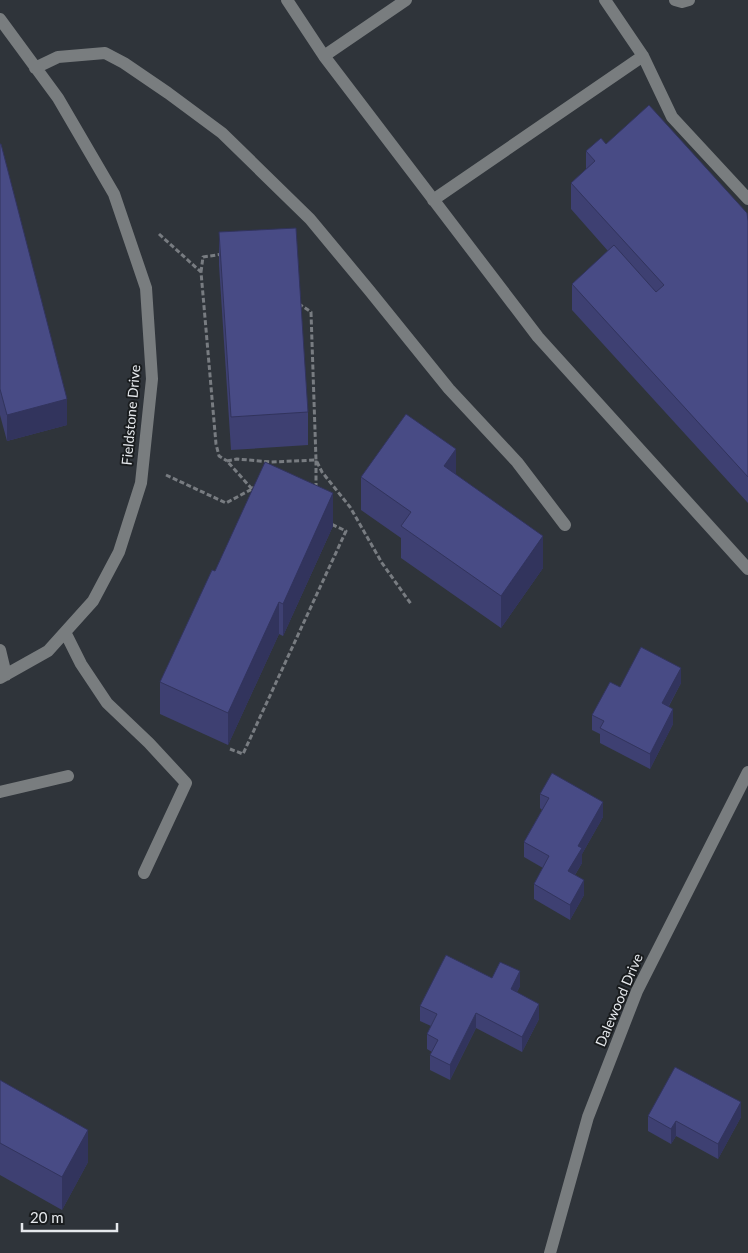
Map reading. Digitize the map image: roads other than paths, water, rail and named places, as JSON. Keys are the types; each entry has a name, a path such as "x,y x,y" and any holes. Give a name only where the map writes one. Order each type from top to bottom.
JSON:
{"street":[{"path":"287,0 324,56 538,337 748,569"},
{"path":"324,56 406,0"},
{"path":"605,0 643,56 672,117 748,199"},
{"path":"675,0 682,2 689,0"},
{"name":"Fieldstone Drive","path":"0,19 58,98 114,194 146,288 152,378 141,483 119,552 93,601 48,651 3,676"},
{"path":"35,68 58,57 104,53 124,63 222,133 310,219 370,290 449,389 517,462 566,525"},
{"path":"433,200 643,56"},
{"path":"65,632 81,664 107,703 149,743 186,783 144,873"},
{"path":"0,650 3,676"},
{"name":"Dalewood Drive","path":"550,1253 588,1117 637,991 748,772"},
{"path":"0,792 68,776"}]}
